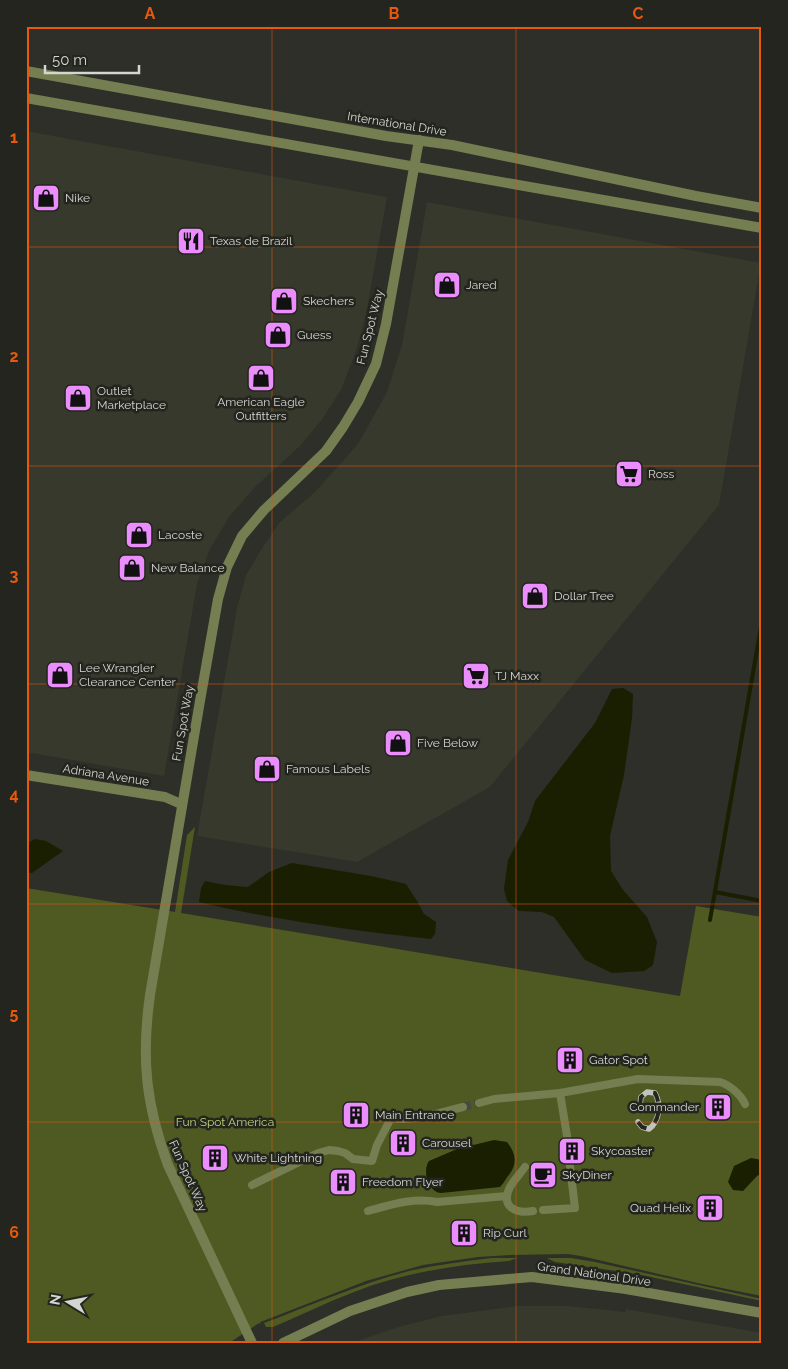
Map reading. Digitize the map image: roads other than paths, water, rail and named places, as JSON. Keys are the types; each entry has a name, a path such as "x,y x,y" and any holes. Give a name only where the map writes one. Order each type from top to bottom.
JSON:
{"street":[{"name":"International Drive","path":"26,71 462,147 762,208"},
{"path":"26,98 762,228"},
{"name":"Fun Spot Way","path":"252,1343 168,1165 158,1139 147,1086 146,1026 181,804 218,600 227,567 242,536 264,510 326,451 358,402 376,364 386,324 419,140"},
{"name":"Adriana Avenue","path":"26,775 165,797 181,804"},
{"path":"479,1103 494,1099 560,1093 638,1079 720,1082 726,1084 742,1098 745,1104"},
{"path":"560,1093 568,1148"},
{"path":"252,1185 318,1153 329,1150 345,1153 353,1159 372,1161 377,1145 390,1118 400,1120 415,1118 463,1107"},
{"path":"543,1210 574,1208 569,1158"},
{"path":"525,1167 510,1187 507,1196 511,1207 516,1211 522,1213 533,1211"},
{"path":"368,1211 400,1203 426,1200 437,1202 507,1196"},
{"name":"Grand National Drive","path":"284,1343 350,1311 407,1292 440,1285 532,1277 626,1289 762,1313"}],"waterway":[{"path":"710,920 762,621"},
{"path":"715,892 762,901"}],"tunnel":[{"path":"463,1107 479,1103"}],"railway":[{"path":"638,1122 642,1127 649,1129 653,1126 659,1107 655,1093 647,1092 641,1097 640,1105"}],"place":[{"name":"Nike","path":"46,198"},
{"name":"Texas de Brazil","path":"191,241"},
{"name":"Jared","path":"447,285"},
{"name":"Skechers","path":"284,301"},
{"name":"Guess","path":"278,335"},
{"name":"American Eagle Outfitters","path":"261,378"},
{"name":"Outlet Marketplace","path":"78,398"},
{"name":"Ross","path":"629,474"},
{"name":"Lacoste","path":"139,535"},
{"name":"New Balance","path":"132,568"},
{"name":"Dollar Tree","path":"535,596"},
{"name":"Lee Wrangler Clearance Center","path":"60,675"},
{"name":"TJ Maxx","path":"476,676"},
{"name":"Five Below","path":"398,743"},
{"name":"Famous Labels","path":"267,769"},
{"name":"Gator Spot","path":"570,1060"},
{"name":"Commander","path":"718,1107"},
{"name":"Main Entrance","path":"356,1115"},
{"name":"Carousel","path":"403,1143"},
{"name":"Skycoaster","path":"572,1151"},
{"name":"White Lightning","path":"215,1158"},
{"name":"SkyDiner","path":"543,1175"},
{"name":"Freedom Flyer","path":"343,1182"},
{"name":"Quad Helix","path":"710,1208"},
{"name":"Rip Curl","path":"464,1233"}],"park label":[{"name":"Fun Spot America","path":"225,1122"}]}
